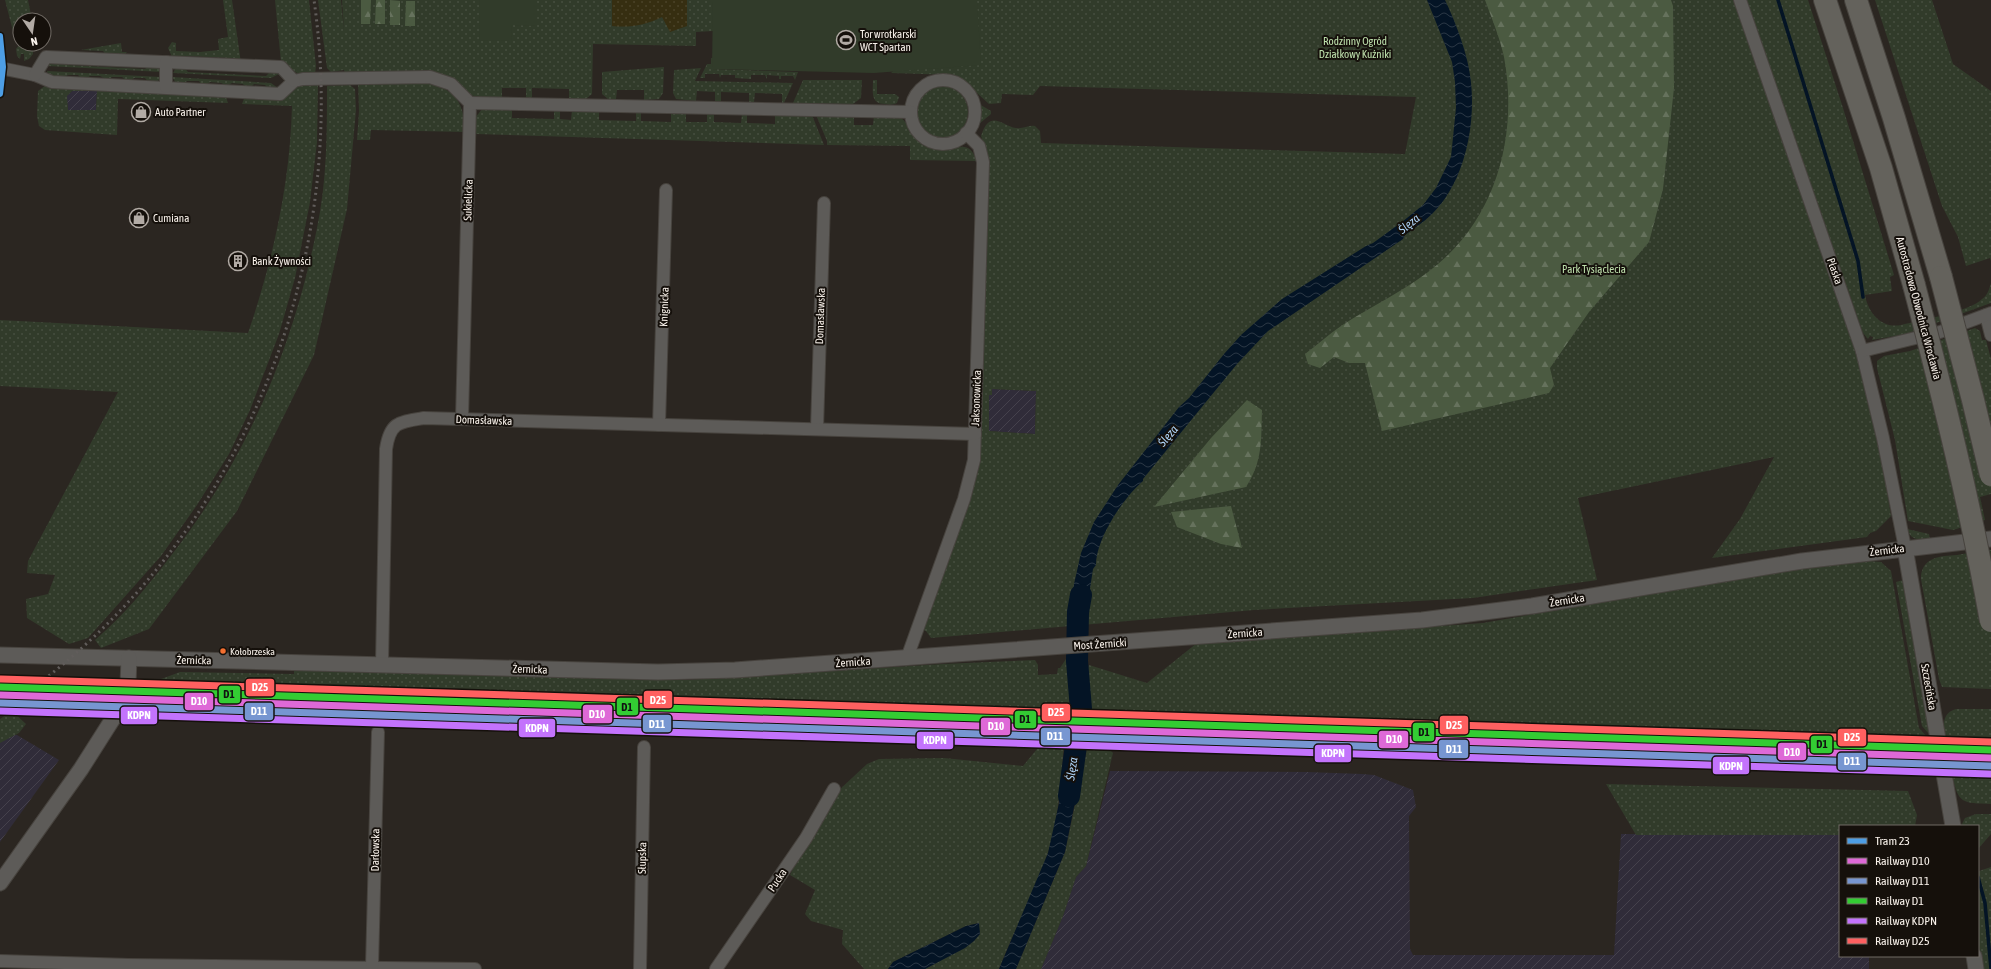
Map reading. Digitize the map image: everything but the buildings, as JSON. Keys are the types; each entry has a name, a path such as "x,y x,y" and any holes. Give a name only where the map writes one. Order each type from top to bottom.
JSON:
{"highway":[{"name":"Autostradowa Obwodnica Wrocławia","path":"1825,0 1881,168 1914,285 1958,461 1991,621"},
{"path":"1856,0 1894,118 1941,277 1991,475"}],"street":[{"name":"Płaska","path":"1740,0 1862,352 1884,438 1905,548"},
{"path":"35,75 46,57 281,68 294,81"},
{"path":"166,62 166,87"},
{"path":"0,68 35,75 52,82 280,94 294,81 303,79 430,77 440,79 450,84 470,103 911,112"},
{"path":"941,80 951,81 960,85 967,91 973,104 974,117 966,134 958,140 947,143 936,143 926,139 918,132 912,122 911,112 914,98 923,86 941,80"},
{"name":"Sukielicka","path":"462,419 470,103"},
{"name":"Jaksonowicka","path":"907,658 964,500 974,460 983,162 978,146 966,134"},
{"name":"Knignicka","path":"660,425 666,190"},
{"name":"Domasławska","path":"817,429 824,203"},
{"path":"1862,352 1940,332 1988,314 1991,335"},
{"name":"Domasławska","path":"382,665 386,456 388,436 394,426 406,421 424,418 975,434"},
{"name":"Żernicka","path":"1141,641 1422,620 1480,614 1802,561 1991,539"},
{"name":"Szczecińska","path":"1905,548 1953,825"},
{"name":"Most Żernicki","path":"1058,646 1141,641"},
{"name":"Żernicka","path":"0,654 684,672 735,670 1058,646"},
{"path":"0,883 80,769 121,706 128,684 130,658"},
{"name":"Darłowska","path":"372,968 378,732"},
{"name":"Słupska","path":"640,969 644,747"},
{"name":"Pucka","path":"716,969 806,838 834,789"},
{"path":"1974,957 1976,969"},
{"path":"0,961 129,965 475,969"}],"shaded area":[{"path":"72,91 97,91 96,110 68,110 66,96"},
{"path":"992,389 1036,391 1035,434 988,431 989,395"},
{"path":"11,735 17,735 59,760 0,842 0,742"},
{"path":"1110,771 1307,772 1374,775 1413,790 1416,807 1409,816 1410,949 1413,955 1614,955 1621,834 1839,835 1839,957 1869,957 1869,969 1041,969 1063,916 1076,877 1086,866"}],"green space":[{"path":"5,0 28,0 30,12 12,12 12,27"},
{"path":"223,0 232,0 241,63 235,63 230,58 187,56 182,60 172,57 168,48 172,42 176,43 176,51 200,52 219,50 218,39 228,37"},
{"path":"275,0 309,0 316,66 315,74 300,75 281,62"},
{"path":"318,0 341,0 344,31 342,0 734,0 713,49 713,31 696,32 696,46 593,44 592,94 586,99 569,99 569,89 532,88 532,98 526,98 526,88 502,88 502,97 475,96 467,93 445,76 435,73 345,74 344,70 331,72 327,68"},
{"path":"361,0 371,0 370,24 361,24"},
{"path":"376,0 385,0 385,24 375,24"},
{"path":"390,0 400,1 400,25 390,25"},
{"path":"480,0 535,0 535,26 512,25 511,41 479,40"},
{"name":"Tor wrotkarski WCT Spartan","path":"713,0 977,0 981,65 874,73 712,69"},
{"name":"Park Tysiąclecia","path":"975,0 1734,0 1857,352 1877,429 1891,516 1876,531 1870,533 1867,537 1712,558 1740,519 1774,457 1578,498 1597,580 1473,598 1254,610 931,638 926,631 921,629 962,523 969,502 979,458 988,156 981,136 988,123 997,121 1016,128 1035,126 1040,131 1041,143 1405,154 1416,97 1040,86 1033,95 1002,94 1001,103 989,104 965,82 952,75 891,73","holes":["992,389 1036,391 1035,434 989,431 989,395 992,395"]},
{"path":"1485,0 1671,0 1673,6 1674,88 1663,189 1649,242 1589,312 1550,368 1554,385 1549,393 1382,431 1365,363 1349,363 1334,357 1320,368 1308,364 1305,354 1332,332 1403,289 1438,264 1459,244 1476,221 1489,196 1499,170 1505,142 1508,114 1508,85 1504,57 1496,28"},
{"path":"1746,0 1808,0 1894,275 1890,277 1892,291 1865,295 1869,308 1877,318 1888,325 1894,326 1956,312 1976,304 1986,296 1991,283 1991,303 1906,334 1872,340 1873,337 1870,336 1868,339 1863,333"},
{"path":"1875,0 1932,0 1953,64 1991,91 1991,261 1990,258 1966,266 1958,237 1942,206"},
{"path":"406,1 415,1 415,26 405,26"},
{"path":"121,43 122,52 127,52 123,56 107,56 103,51 81,50"},
{"path":"16,52 33,52 29,59 24,61 24,54 21,54 20,59 17,56"},
{"path":"711,58 713,58 713,69 798,72 795,80 793,76 781,76 781,79 779,79 779,76 767,75 767,79 765,75 751,75 751,79 735,78 735,75 721,75 720,78 719,74 705,74 705,78 700,78 707,64 711,64"},
{"path":"64,61 68,65 145,69 150,65 159,67 162,72 47,66 50,63"},
{"path":"183,66 188,72 266,76 271,71 278,72 279,74 271,78 173,73 177,67"},
{"path":"664,67 663,93 659,99 644,100 644,90 617,90 616,99 608,99 602,94 602,72"},
{"path":"701,68 695,81 793,83 784,103 782,103 782,94 755,93 754,102 749,102 749,93 721,92 721,102 715,101 715,92 697,91 696,101 676,99 673,93 674,70"},
{"path":"47,71 161,77 157,82 149,83 145,78 134,78 127,81 122,77 112,77 108,80 100,76 90,76 86,79 81,78 78,75 68,75 62,79 48,75"},
{"path":"172,77 271,83 278,88 270,90 265,85 254,84 250,88 246,88 243,84 232,83 227,86 221,83 210,82 206,85 201,84 199,81 187,81 182,85 176,83"},
{"path":"803,80 862,80 861,98 853,104 793,103"},
{"path":"873,80 877,80 877,94 895,94 899,97 897,103 890,105 877,102 873,96"},
{"path":"428,82 445,89 457,99 463,113 465,132 371,130 370,140 357,140 359,111 358,83"},
{"path":"318,84 317,142 310,202 295,278 279,334 250,410 229,454 197,505 161,556 88,638 69,644 27,618 26,599 48,594 55,575 27,573 28,561 118,392 0,386 0,320 248,333 265,278 279,221 288,164 292,106 242,104 245,96 288,94 300,85"},
{"path":"46,85 225,94 228,103 118,99 117,135 45,130 39,126 37,116 38,91","holes":["72,91 97,91 96,110 68,110 67,96"]},
{"path":"350,85 355,89 356,110 347,209 314,355 237,511 149,629 101,648 95,640 116,621 144,590 197,520 222,482 244,442 263,402 295,317 317,228 325,175 327,86"},
{"path":"937,86 947,86 957,90 964,97 968,107 968,117 964,127 957,134 947,138 937,138 927,134 920,127 916,117 916,107 920,97 927,90"},
{"path":"979,104 991,111 991,114 979,124"},
{"path":"482,109 512,109 512,118 554,119 554,110 560,110 560,119 571,120 572,110 599,111 599,120 636,121 636,111 641,111 641,121 671,122 671,112 686,112 686,122 707,122 707,113 714,113 714,122 741,123 742,114 747,114 747,123 775,124 775,114 812,115 824,145 475,134 475,118"},
{"path":"816,115 854,116 854,125 873,125 874,116 899,117 907,124 913,135 923,145 941,150 966,147 974,154 977,161 910,160 910,146 827,145 827,141"},
{"path":"1975,328 1980,331 1982,340 1986,340 1991,359 1991,494 1980,497 1985,520 1953,530 1908,521 1895,440 1877,368 1877,361 1884,356 1910,351"},
{"path":"1247,400 1262,410 1260,450 1256,468 1246,487 1154,507 1211,438"},
{"path":"1231,506 1242,548 1221,544 1177,527 1171,512"},
{"path":"1907,529 1929,534 1930,539 1913,538"},
{"path":"1991,550 1991,689 1942,687 1939,679 1921,579 1924,566 1928,562 1938,557"},
{"path":"1869,558 1870,561 1881,562 1891,571 1919,728 1927,737 1930,753 1840,748 1088,723 1087,672 1089,665 1147,683 1197,643 1483,623 1747,577"},
{"path":"1903,580 1930,734 1922,726 1896,582"},
{"path":"1066,659 1070,668 1071,677 1069,717 1064,722 668,711 217,693 142,692 145,685 180,672 294,674 294,671 325,671 688,680 943,664 1035,660 1038,665 1038,675 1057,674 1058,668 1060,668"},
{"path":"1956,709 1991,709 1991,754 1949,753 1944,721 1950,712"},
{"path":"12,711 26,724 19,733 0,743 0,719"},
{"path":"1042,743 1064,743 1055,826 1043,868 999,969 925,969 939,961 979,923 966,926 893,962 888,969 864,969 842,944 843,930 811,921 805,914 815,890 790,875 802,850 838,791 867,764 879,759 944,758 1023,766"},
{"path":"1088,744 1105,745 1113,753 1086,866 1076,877 1063,916 1041,969 1016,969 1065,852"},
{"path":"1952,774 1991,776 1991,804 1967,802 1963,800 1959,796"},
{"path":"1606,784 1908,791 1917,815 1915,825 1839,825 1839,835 1636,835"},
{"path":"1976,814 1991,814 1991,834 1979,848 1979,825 1962,825 1965,818"},
{"path":"1991,867 1991,969 1982,969 1979,944 1979,871"}],"sand":[{"path":"612,0 687,0 687,26 670,32 662,17 638,25 625,27 612,26"}],"water":[{"path":"1427,0 1445,0 1460,37 1470,75 1472,111 1470,130 1461,167 1453,185 1444,200 1432,214 1405,235 1403,239 1268,331 1237,364 1143,479 1143,481 1135,488 1119,508 1106,531 1097,555 1096,565 1093,569 1086,615 1088,619 1084,625 1069,626 1074,584 1081,553 1094,522 1118,485 1179,407 1189,398 1241,335 1282,299 1373,243 1423,205 1436,188 1451,157 1456,108 1455,82 1452,62"},
{"path":"1063,764 1082,767 1065,852 1016,969 999,969 1048,853 1061,794"},
{"path":"979,923 980,934 974,941 965,948 925,969 888,969 893,962 966,926"}],"waterway":[{"path":"1778,0 1858,261 1863,297"},
{"name":"Ślęza","path":"1069,796 1081,709 1077,661 1078,612 1081,595"},
{"path":"1979,881 1985,903 1991,969"}],"railway":[{"path":"0,711 82,648 153,574 212,491 259,401 293,305 314,205 321,103 314,0"}],"tram line":[{"name":"23","path":"0,36 3,67 0,94"}],"rail line":[{"name":"D25","path":"1,679 1991,742"},
{"name":"D1","path":"0,687 1991,750"},
{"name":"D10","path":"0,695 1991,758"},
{"name":"D11","path":"0,703 1991,766"},
{"name":"KDPN","path":"0,711 1990,774"}],"place":[{"name":"Tor wrotkarski WCT Spartan","path":"846,40"},
{"name":"Auto Partner","path":"141,112"},
{"name":"Cumiana","path":"139,218"},
{"name":"Bank Żywności","path":"238,261"},
{"name":"Kołobrzeska","path":"223,651"}],"park label":[{"name":"Rodzinny Ogród Działkowy Kuźniki","path":"1355,47"}]}
